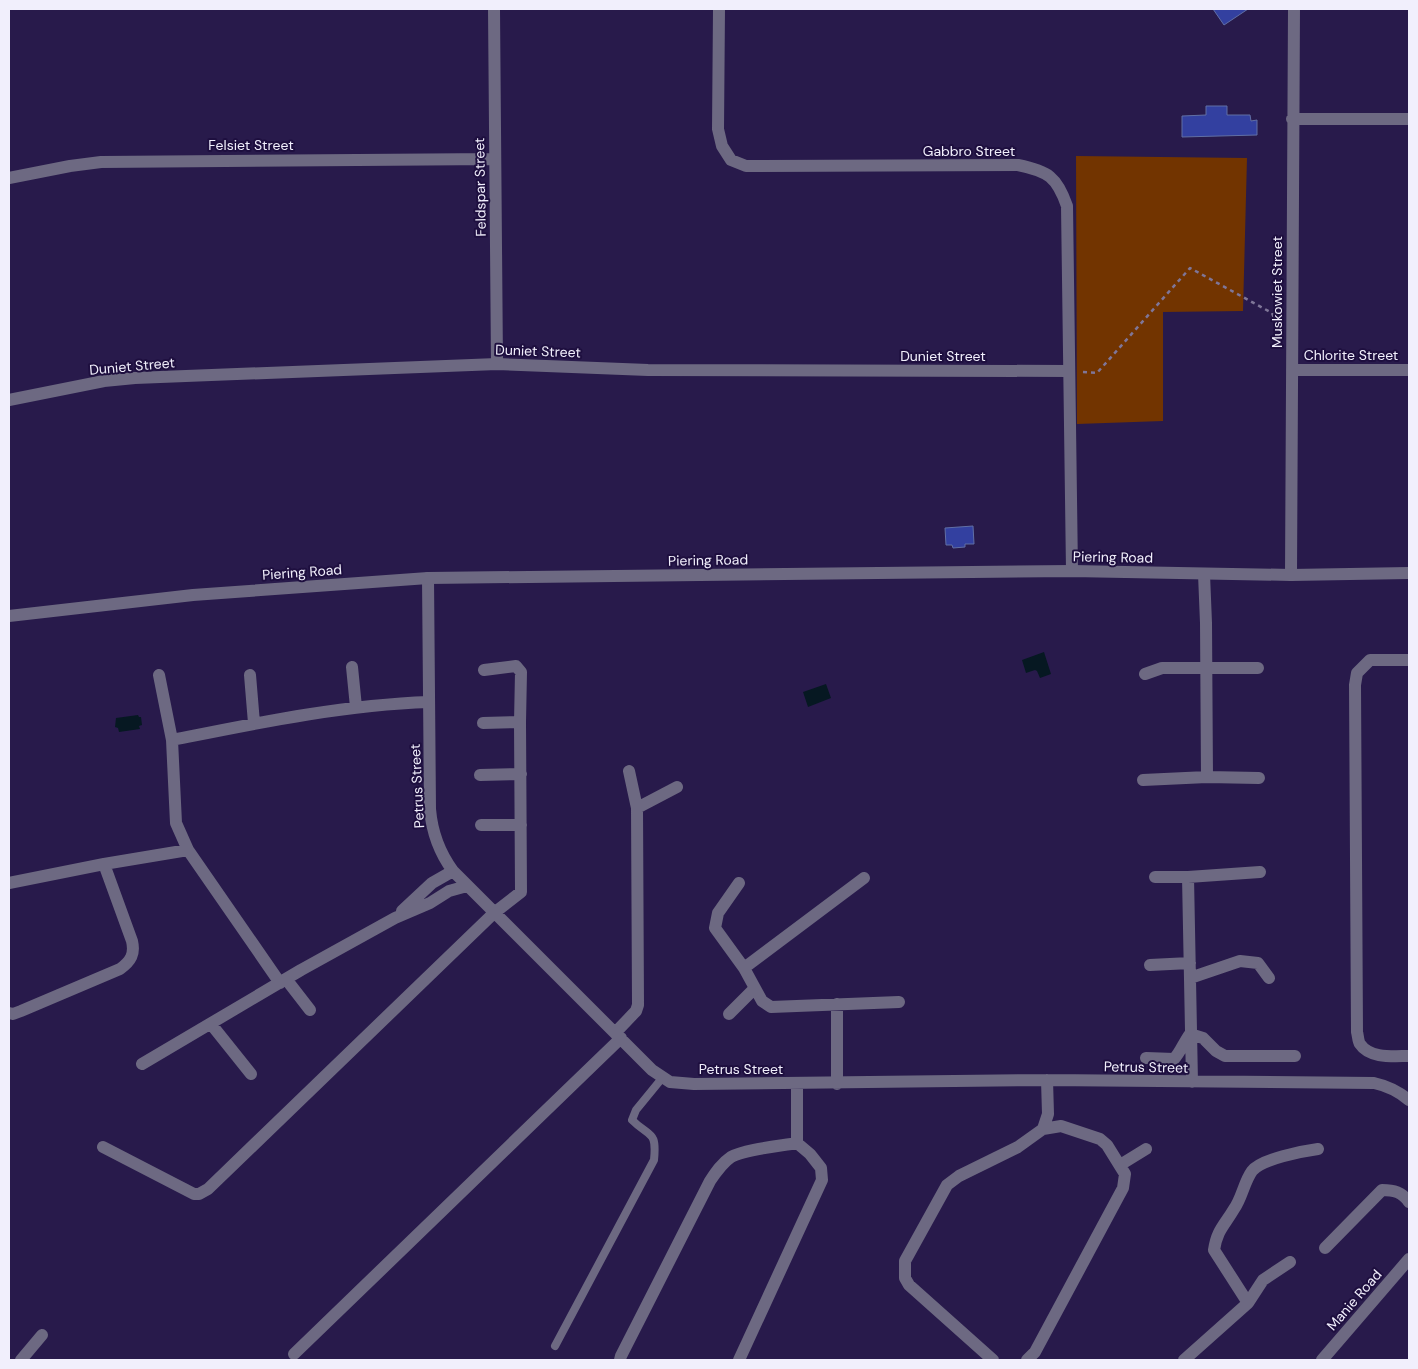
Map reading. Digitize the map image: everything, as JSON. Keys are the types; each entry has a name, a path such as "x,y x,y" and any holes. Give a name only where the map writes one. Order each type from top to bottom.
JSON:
{"street":[{"name":"Feldspar Street","path":"494,9 497,364"},
{"name":"Gabbro Street","path":"719,9 718,129 722,146 731,160 746,166 1018,165 1036,168 1051,176 1061,188 1067,206 1072,571"},
{"name":"Muskowiet Street","path":"1291,575 1294,9"},
{"path":"1292,120 1409,119"},
{"name":"Felsiet Street","path":"9,178 101,162 495,158"},
{"name":"Duniet Street","path":"9,400 104,381 136,378 497,364 648,370 1069,371"},
{"name":"Chlorite Street","path":"1292,370 1409,370"},
{"name":"Piering Road","path":"9,616 193,596 428,578 1072,571 1291,575 1409,573"},
{"path":"1204,574 1207,776"},
{"name":"Petrus Street","path":"428,578 430,809 432,827 442,856 467,886 652,1070 670,1082 694,1084 837,1084 1047,1080 1374,1084 1384,1085 1408,1096"},
{"path":"1409,660 1370,660 1357,673 1355,695 1357,1032 1360,1044 1370,1053 1385,1056 1409,1056"},
{"path":"103,1147 194,1194 199,1194 208,1189 494,913 522,890 521,672 516,666 484,670"},
{"path":"352,667 356,707"},
{"path":"1145,674 1162,668 1258,668"},
{"path":"159,675 172,740 175,814 188,850 283,981 310,1010"},
{"path":"250,675 254,724"},
{"path":"172,740 356,707 429,702"},
{"path":"483,723 520,722"},
{"path":"294,1354 618,1036 636,1010 638,1005 637,808 628,771"},
{"path":"480,775 521,774"},
{"path":"1142,780 1207,776 1259,778"},
{"path":"637,808 677,787"},
{"path":"481,825 521,825"},
{"path":"9,883 188,850"},
{"path":"9,1013 20,1012 120,969 132,957 134,950 132,941 104,864"},
{"path":"394,918 432,883 453,871"},
{"path":"1155,877 1188,877 1260,872"},
{"path":"1188,877 1192,1082"},
{"path":"744,968 864,878"},
{"path":"739,883 718,912 715,928 744,968 762,1001 771,1007 899,1002"},
{"path":"142,1064 394,918 430,903 450,891 467,886"},
{"path":"1190,978 1240,961 1258,963 1269,978"},
{"path":"1150,965 1190,963"},
{"path":"730,1014 754,989"},
{"path":"837,1004 837,1084"},
{"path":"211,1024 251,1074"},
{"path":"1190,1034 1203,1038 1216,1052 1225,1056 1295,1056"},
{"path":"1146,1058 1176,1057 1183,1042 1190,1034"},
{"path":"1042,1129 1048,1114 1047,1080"},
{"path":"739,1360 822,1180 821,1168 810,1154 797,1143 797,1084"},
{"path":"993,1360 909,1285 904,1278 904,1266 909,1252 947,1185 959,1176 1018,1147 1042,1129 1061,1126 1100,1139 1107,1145 1125,1174 1123,1188 1035,1352 1027,1360"},
{"path":"620,1360 710,1180 720,1166 732,1156 745,1152 797,1143"},
{"path":"1120,1165 1146,1149"},
{"path":"1248,1303 1214,1250 1216,1236 1235,1208 1253,1169 1291,1154 1318,1149"},
{"path":"1325,1248 1382,1190 1395,1190 1405,1196 1409,1202"},
{"name":"Manie Road","path":"1322,1360 1409,1259"},
{"path":"1184,1360 1248,1303 1263,1280 1290,1262"},
{"path":"21,1360 42,1335"}],"lane":[{"path":"555,1346 654,1160 656,1143 650,1133 639,1127 632,1120 636,1110 663,1077"}],"path":[{"path":"1069,371 1097,373 1190,268 1272,313 1280,337"}],"shaded area":[{"path":"1076,156 1247,158 1243,311 1163,312 1163,421 1077,424"}],"water":[{"path":"1044,652 1051,674 1040,678 1035,670 1026,673 1022,660"},
{"path":"826,684 831,698 808,707 803,692"},
{"path":"138,715 141,717 142,725 139,726 140,729 119,732 118,728 115,727 116,718"}],"building":[{"path":"1213,9 1248,9 1224,25"},
{"path":"1206,106 1227,106 1227,115 1250,115 1251,121 1257,120 1257,135 1182,137 1182,116 1206,115"},
{"path":"973,526 974,544 965,544 965,547 953,548 952,545 946,545 945,528"}]}
